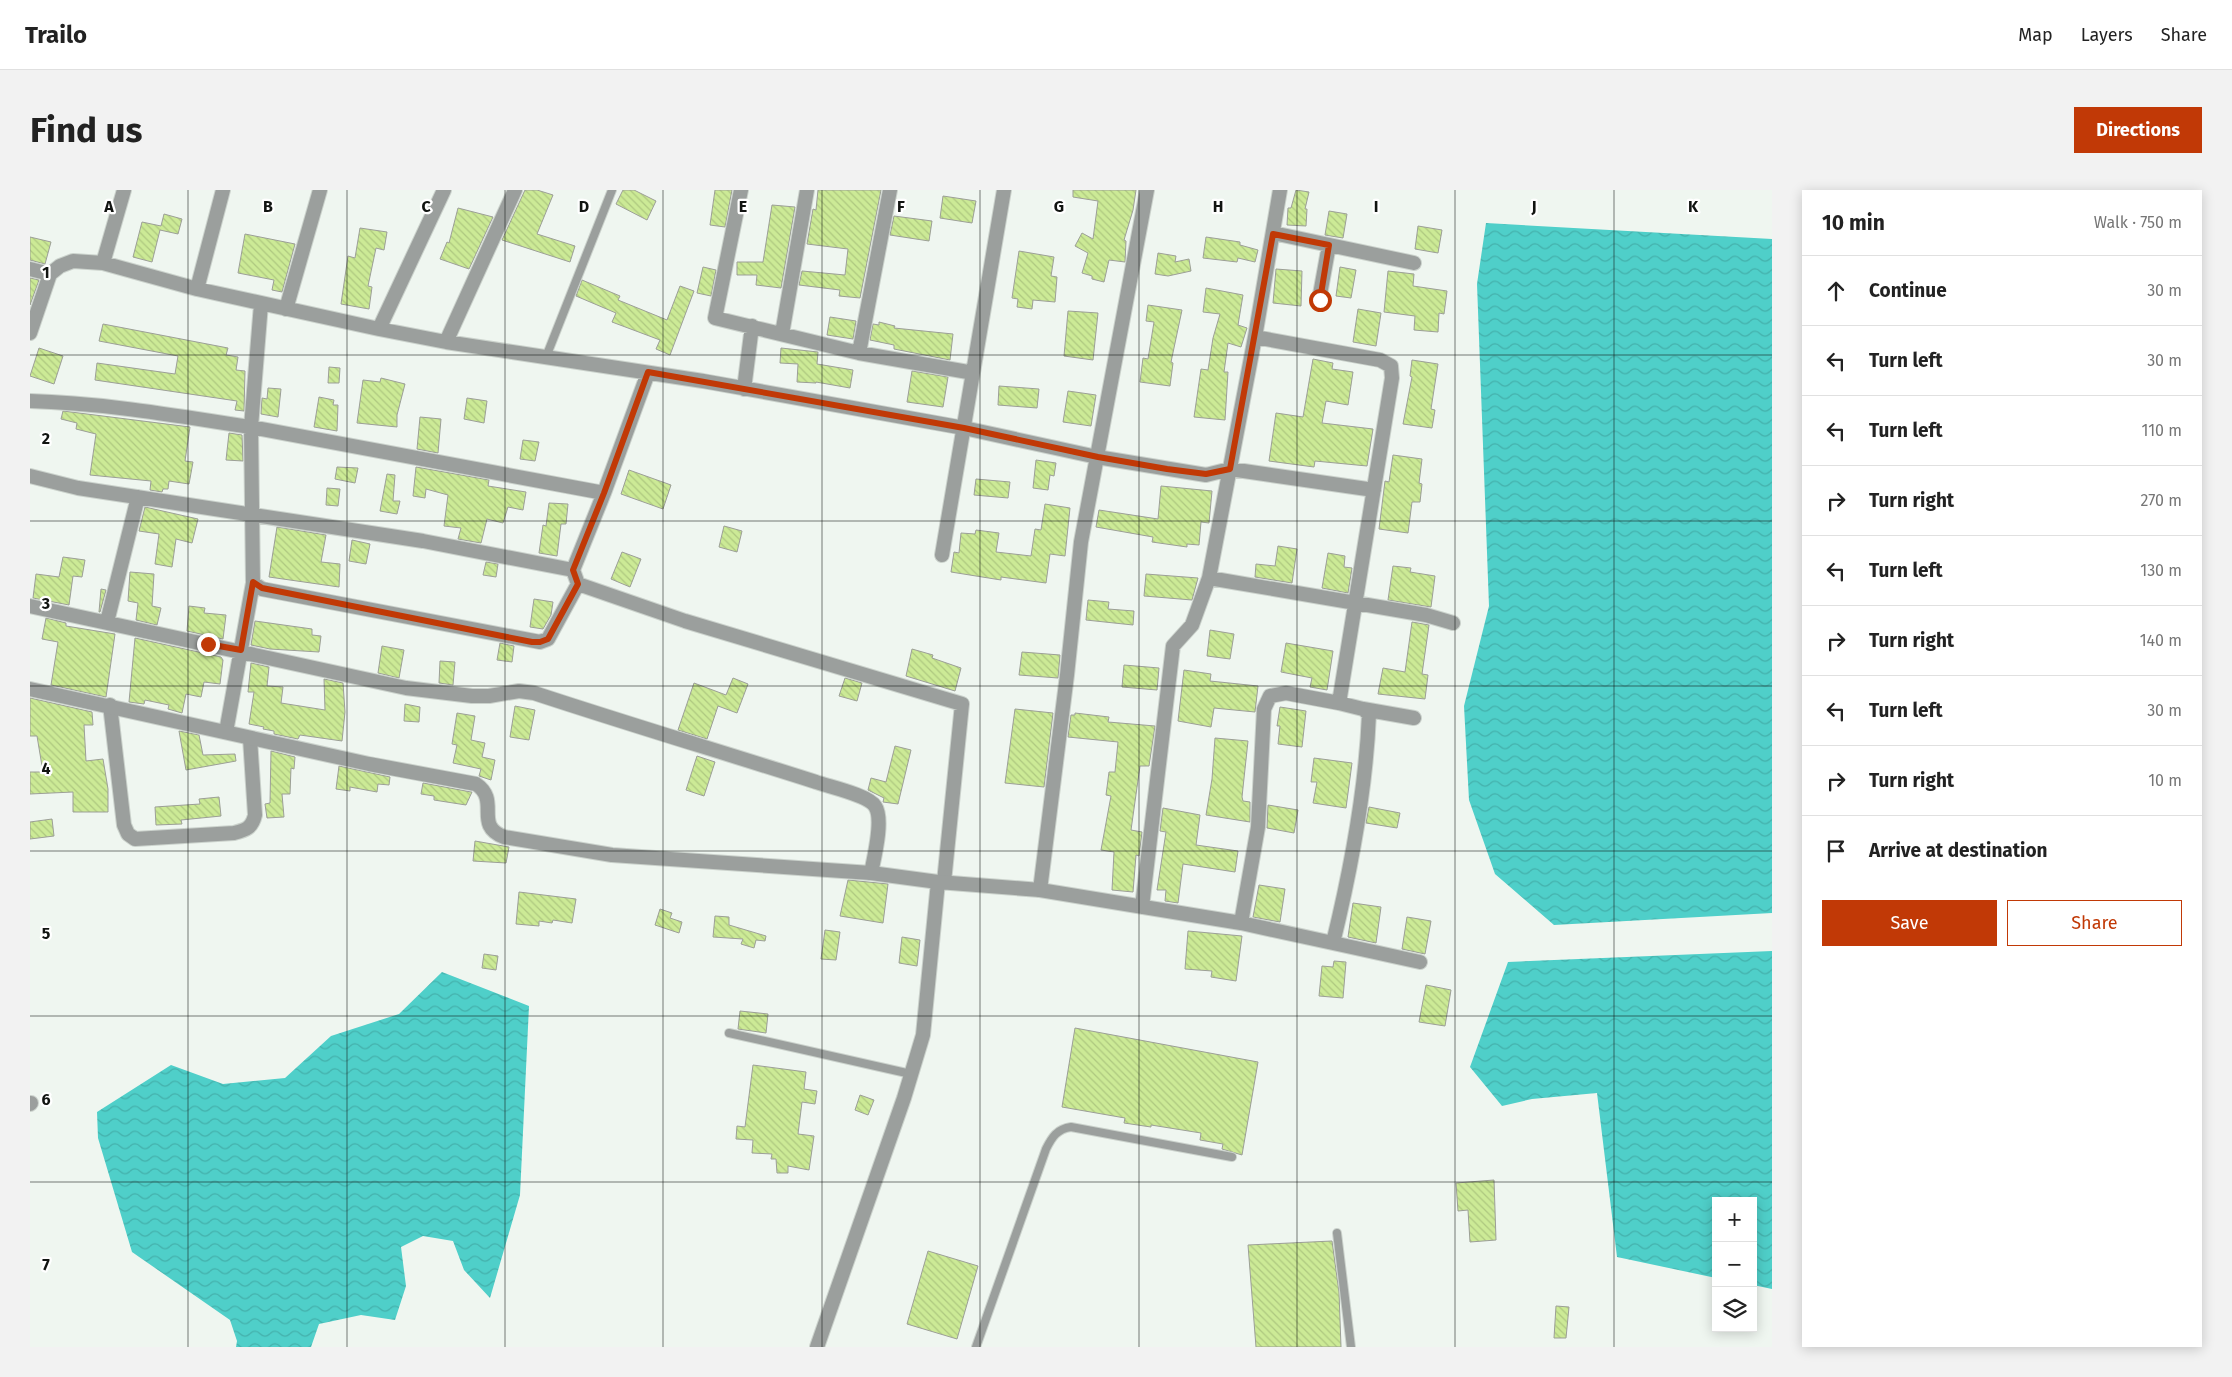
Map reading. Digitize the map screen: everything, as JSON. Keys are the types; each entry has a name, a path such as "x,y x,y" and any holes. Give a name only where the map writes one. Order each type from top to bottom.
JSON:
{"street":[{"path":"103,263 124,190"},
{"path":"197,289 223,190"},
{"path":"378,329 444,190"},
{"path":"446,342 515,190"},
{"path":"741,190 715,318 859,353 968,372"},
{"path":"782,334 807,190"},
{"path":"859,353 890,190"},
{"path":"942,554 1004,190"},
{"path":"1040,890 1067,675 1081,542 1147,190"},
{"path":"1142,907 1173,646 1192,625 1210,578 1280,190"},
{"path":"286,309 318,191"},
{"path":"1273,234 1414,263"},
{"path":"1320,300 1329,245"},
{"path":"30,333 50,274 60,266 73,260 103,263 197,289 261,304 446,342 648,372 964,428 1098,457 1206,474 1230,469 1374,490"},
{"path":"30,269 50,274"},
{"path":"226,732 253,582 251,427 261,304"},
{"path":"744,389 752,326"},
{"path":"1255,336 1380,360 1391,366 1392,378 1339,704"},
{"path":"253,582 262,588 540,642 548,639 578,584 573,570 604,493 648,372"},
{"path":"30,402 67,402 134,409 251,427 604,493"},
{"path":"30,476 78,488 423,541 573,570"},
{"path":"107,622 138,497"},
{"path":"1210,578 1356,602 1426,615 1453,623"},
{"path":"578,584 685,621 962,704 923,1034 817,1347"},
{"path":"30,606 241,650 406,688 472,696 489,696 518,691 534,693 864,798 874,804 879,823 871,873"},
{"path":"30,689 110,705 250,738 476,784 484,790 488,798 488,825 493,833 504,837 612,855 871,873 941,882 1040,890 1241,923 1420,962"},
{"path":"1241,923 1258,827 1264,709 1270,696 1286,693 1414,718"},
{"path":"110,705 124,825 128,834 135,839 234,833 246,830 253,825 255,815 250,738"},
{"path":"1333,943 1343,902 1361,796 1369,714 1363,709"}],"lane":[{"path":"546,357 612,190"},
{"path":"729,1033 911,1074"},
{"path":"976,1347 1046,1149 1053,1136 1062,1129 1071,1127 1232,1157"},
{"path":"1337,1233 1351,1347"}],"water":[{"path":"1486,223 1772,239 1772,913 1554,925 1495,874 1469,800 1464,706 1489,606 1477,284"},
{"path":"1772,951 1772,1289 1757,1286 1757,1197 1712,1197 1712,1277 1617,1257 1597,1093 1532,1099 1502,1106 1470,1067 1508,962"},
{"path":"442,972 529,1006 520,1195 490,1298 464,1270 453,1241 423,1236 401,1247 406,1286 395,1320 361,1315 319,1324 311,1347 236,1347 237,1341 230,1320 132,1252 98,1138 97,1112 171,1065 223,1084 285,1078 331,1036 399,1014"}],"building":[{"path":"525,190 537,190 553,195 537,234 575,246 570,262 502,240"},
{"path":"623,190 634,190 656,201 647,220 616,204"},
{"path":"715,190 732,190 725,227 710,225"},
{"path":"818,190 881,190 860,298 839,296 840,290 799,285 802,271 845,275 848,249 807,244 813,209 816,210"},
{"path":"1073,190 1136,190 1133,210 1124,240 1126,241 1125,262 1109,260 1104,282 1092,279 1092,276 1082,273 1088,253 1075,246 1082,233 1093,239 1098,201 1073,197"},
{"path":"1296,190 1309,192 1305,209 1307,209 1306,226 1287,225 1288,208 1291,208"},
{"path":"943,196 976,201 972,223 940,218"},
{"path":"772,205 795,207 781,288 756,285 757,275 737,275 737,262 763,262"},
{"path":"458,208 493,217 469,269 440,259 447,242 449,243"},
{"path":"1329,211 1347,214 1343,238 1325,235"},
{"path":"164,214 182,219 178,234 160,230 152,262 133,257 142,222 161,226"},
{"path":"894,216 932,221 929,241 890,235"},
{"path":"1418,226 1442,230 1438,253 1415,249"},
{"path":"360,228 387,232 384,250 376,248 368,286 372,287 369,309 341,304 348,256 355,258"},
{"path":"245,234 295,244 282,292 272,290 274,280 238,273"},
{"path":"30,237 51,242 45,264 30,260"},
{"path":"1206,237 1240,242 1240,245 1258,250 1255,262 1238,258 1237,262 1203,258"},
{"path":"1019,251 1054,257 1051,276 1057,277 1055,302 1033,300 1032,309 1017,307 1018,299 1012,298"},
{"path":"1158,253 1176,256 1175,262 1189,259 1191,271 1168,276 1155,274"},
{"path":"703,267 716,270 711,296 697,293"},
{"path":"1340,267 1356,270 1351,298 1336,296"},
{"path":"1276,269 1302,271 1301,306 1273,303"},
{"path":"1388,271 1414,274 1413,286 1447,291 1444,314 1439,313 1438,332 1414,330 1415,316 1384,312"},
{"path":"30,278 39,280 30,305"},
{"path":"582,280 620,296 618,300 667,320 680,286 694,291 670,355 656,349 660,340 612,322 616,313 576,296"},
{"path":"1206,288 1243,295 1238,325 1247,328 1241,347 1228,343 1224,372 1228,372 1225,420 1194,417 1201,369 1208,370 1213,338 1220,314 1203,312"},
{"path":"1148,305 1182,310 1171,362 1173,363 1170,386 1140,382 1143,358 1148,359 1154,322 1146,321"},
{"path":"1358,309 1381,313 1376,346 1353,342"},
{"path":"1068,311 1098,313 1093,360 1064,356"},
{"path":"830,317 856,321 853,339 827,335"},
{"path":"879,322 895,326 894,328 953,334 950,360 894,349 894,345 870,340 873,324 879,325"},
{"path":"103,324 228,348 226,355 238,357 236,370 245,371 244,411 235,410 237,401 95,380 97,363 175,374 178,356 99,341"},
{"path":"39,348 63,356 54,384 30,376"},
{"path":"781,348 818,352 817,364 853,370 850,388 816,382 797,382 798,364 780,363"},
{"path":"1313,359 1333,363 1332,369 1353,372 1348,405 1326,401 1322,423 1373,429 1367,466 1315,461 1314,467 1269,461 1276,413 1303,417"},
{"path":"1412,360 1438,364 1431,409 1435,410 1432,428 1403,424 1412,377 1410,376"},
{"path":"329,367 340,368 339,383 328,383"},
{"path":"912,371 948,377 943,407 907,402"},
{"path":"381,378 405,384 397,415 397,427 357,423 363,380 380,382"},
{"path":"999,386 1039,389 1037,408 998,405"},
{"path":"268,388 281,389 278,417 261,414 262,398 267,399"},
{"path":"1068,391 1096,395 1091,426 1063,422"},
{"path":"319,397 334,400 333,405 338,405 337,431 314,427"},
{"path":"467,398 487,401 484,423 464,419"},
{"path":"63,411 190,427 185,461 193,462 189,484 169,481 168,489 163,489 162,492 150,490 151,481 90,475 96,434 76,429 77,423 61,419"},
{"path":"420,417 441,419 438,453 417,449"},
{"path":"229,433 242,435 243,461 226,460"},
{"path":"523,440 539,442 535,461 520,459"},
{"path":"1393,455 1422,459 1419,483 1422,484 1420,502 1412,502 1408,533 1379,529 1385,481 1389,482"},
{"path":"1036,460 1056,463 1054,476 1050,475 1048,490 1033,488"},
{"path":"337,467 358,468 355,483 335,479"},
{"path":"416,467 489,480 488,486 526,492 523,510 508,507 503,523 487,519 481,543 458,539 461,528 444,526 448,495 426,489 425,498 413,496"},
{"path":"629,470 671,485 663,509 621,494"},
{"path":"387,474 395,475 393,501 400,501 397,514 380,511"},
{"path":"976,479 1010,482 1008,498 974,495"},
{"path":"1161,486 1212,491 1209,523 1201,522 1199,545 1187,544 1187,547 1152,542 1153,537 1096,527 1099,510 1158,519"},
{"path":"327,488 340,489 338,506 326,505"},
{"path":"549,503 568,504 566,524 561,524 557,556 539,553 543,525 546,526"},
{"path":"1045,504 1070,508 1065,556 1050,554 1046,583 1001,577 1001,580 951,572 954,552 959,553 961,533 975,534 976,530 999,533 996,552 1031,556 1035,529 1041,530"},
{"path":"145,507 198,519 192,543 176,539 172,567 155,564 159,534 139,531"},
{"path":"724,526 742,531 737,552 719,547"},
{"path":"277,527 326,535 321,562 340,564 339,587 269,577"},
{"path":"352,540 370,544 366,564 349,561"},
{"path":"1278,546 1297,549 1292,583 1255,577 1256,564 1275,566"},
{"path":"622,552 641,559 630,587 611,579"},
{"path":"1328,553 1345,556 1344,567 1352,568 1348,593 1322,588"},
{"path":"63,557 85,560 82,577 73,576 69,605 33,598 36,574 59,577"},
{"path":"486,562 498,564 496,577 483,575"},
{"path":"1393,566 1411,568 1410,572 1435,576 1431,607 1388,600"},
{"path":"130,572 154,574 152,606 161,608 157,625 136,620 138,603 128,601"},
{"path":"1146,574 1198,578 1192,600 1144,596"},
{"path":"101,589 106,590 99,612"},
{"path":"534,599 553,602 551,615 543,629 530,627"},
{"path":"1088,600 1109,602 1108,609 1134,611 1133,625 1086,620"},
{"path":"189,606 205,608 204,613 226,615 223,639 187,631"},
{"path":"46,618 66,623 66,626 115,634 106,697 51,685 58,642 42,639"},
{"path":"255,621 312,629 312,635 321,636 319,652 270,649 251,645"},
{"path":"1412,622 1429,625 1422,674 1428,675 1425,699 1378,694 1383,668 1405,672"},
{"path":"1210,630 1234,634 1230,659 1207,656"},
{"path":"135,638 221,657 223,660 220,684 204,682 201,697 186,694 182,713 168,709 169,705 145,700 144,704 129,702"},
{"path":"500,643 514,646 512,662 497,660"},
{"path":"1286,643 1333,651 1327,690 1310,687 1312,678 1281,672"},
{"path":"382,646 404,650 399,678 378,673"},
{"path":"912,649 933,655 932,658 961,668 955,691 906,676"},
{"path":"1022,652 1060,655 1058,678 1019,675"},
{"path":"440,661 455,662 453,685 439,683"},
{"path":"251,663 269,667 267,686 283,687 281,703 325,710 324,679 343,683 345,712 342,741 300,735 298,739 274,734 274,731 263,729 264,727 249,724 254,692 248,692"},
{"path":"1124,665 1159,668 1157,690 1122,687"},
{"path":"1184,670 1211,674 1210,681 1258,686 1255,712 1214,708 1211,727 1178,721"},
{"path":"733,678 748,684 737,713 718,706 707,739 678,730 694,683 726,695"},
{"path":"845,678 862,683 857,701 839,696"},
{"path":"30,698 92,712 93,725 84,725 86,761 103,759 108,789 108,812 73,812 73,792 30,794 30,772 43,772 37,736 30,736"},
{"path":"405,704 420,707 419,722 404,721"},
{"path":"515,706 535,710 529,740 510,737"},
{"path":"1280,707 1306,711 1302,747 1278,744 1280,726 1277,726"},
{"path":"1015,709 1053,713 1044,787 1005,783"},
{"path":"457,713 475,716 471,740 485,743 482,757 495,760 491,780 479,776 481,769 453,763 457,745 452,744"},
{"path":"1075,713 1109,717 1108,722 1155,726 1149,766 1140,766 1131,830 1142,832 1139,856 1136,855 1133,892 1112,890 1114,852 1101,850 1111,796 1106,795 1109,772 1115,772 1118,742 1068,737 1071,715 1075,715"},
{"path":"179,731 199,735 203,755 235,754 236,761 186,770"},
{"path":"1215,738 1248,741 1242,797 1243,801 1250,802 1250,822 1206,815 1212,779"},
{"path":"895,746 911,750 898,804 883,802 884,798 868,790 871,778 886,782"},
{"path":"271,751 295,757 294,769 291,768 290,794 282,794 284,817 267,818 265,804 270,803"},
{"path":"697,756 715,762 704,796 686,790"},
{"path":"1314,758 1352,763 1346,808 1313,803 1317,782 1311,782"},
{"path":"339,766 390,777 389,785 378,784 377,792 350,787 350,791 336,789"},
{"path":"423,783 472,792 466,805 434,800 434,796 421,794"},
{"path":"219,797 221,816 181,820 182,824 156,825 155,807 200,804 199,799"},
{"path":"1268,805 1298,810 1294,833 1267,828"},
{"path":"1369,807 1400,813 1397,828 1366,823"},
{"path":"1163,808 1200,815 1196,845 1238,851 1235,872 1183,864 1178,903 1165,901 1166,890 1157,890 1166,832 1160,831"},
{"path":"52,819 54,836 30,839 30,822"},
{"path":"475,841 509,847 506,863 473,861"},
{"path":"848,880 888,884 883,923 840,916"},
{"path":"1259,885 1285,889 1280,922 1253,917"},
{"path":"519,892 576,899 572,923 553,920 552,923 539,921 539,926 516,924"},
{"path":"1353,903 1381,907 1376,943 1348,937"},
{"path":"660,909 672,913 670,918 682,922 679,933 655,925"},
{"path":"715,916 729,917 729,925 766,936 765,941 756,940 754,948 741,944 743,939 713,937"},
{"path":"1407,917 1431,921 1425,954 1402,949"},
{"path":"825,930 840,932 836,960 821,959"},
{"path":"1188,931 1242,936 1236,981 1211,977 1212,971 1185,969"},
{"path":"902,937 920,940 917,966 899,963"},
{"path":"484,954 498,956 496,970 482,968"},
{"path":"1334,961 1346,962 1343,998 1319,996 1322,966 1333,967"},
{"path":"1426,985 1451,990 1445,1026 1419,1022"},
{"path":"740,1011 768,1014 766,1033 738,1029"},
{"path":"1075,1028 1258,1062 1242,1155 1222,1149 1223,1144 1200,1140 1201,1133 1124,1123 1125,1118 1062,1107"},
{"path":"753,1065 806,1072 804,1089 817,1091 815,1104 802,1102 798,1134 814,1136 809,1170 788,1166 788,1173 777,1173 776,1159 771,1159 772,1154 752,1153 753,1140 736,1139 737,1126 745,1127"},
{"path":"860,1095 874,1100 868,1115 855,1110"},
{"path":"1494,1180 1496,1240 1470,1242 1468,1210 1458,1211 1456,1183"},
{"path":"1332,1241 1339,1292 1341,1347 1256,1347 1248,1245"},
{"path":"928,1251 978,1266 957,1339 907,1324"},
{"path":"1556,1306 1569,1307 1566,1338 1554,1338"}],"route":[{"path":"208,644 241,650 253,582 262,588 532,642 548,639 578,584 573,570 604,493 648,372 964,428 1098,457 1167,469 1206,474 1230,469 1273,234 1329,245 1320,300"}]}
